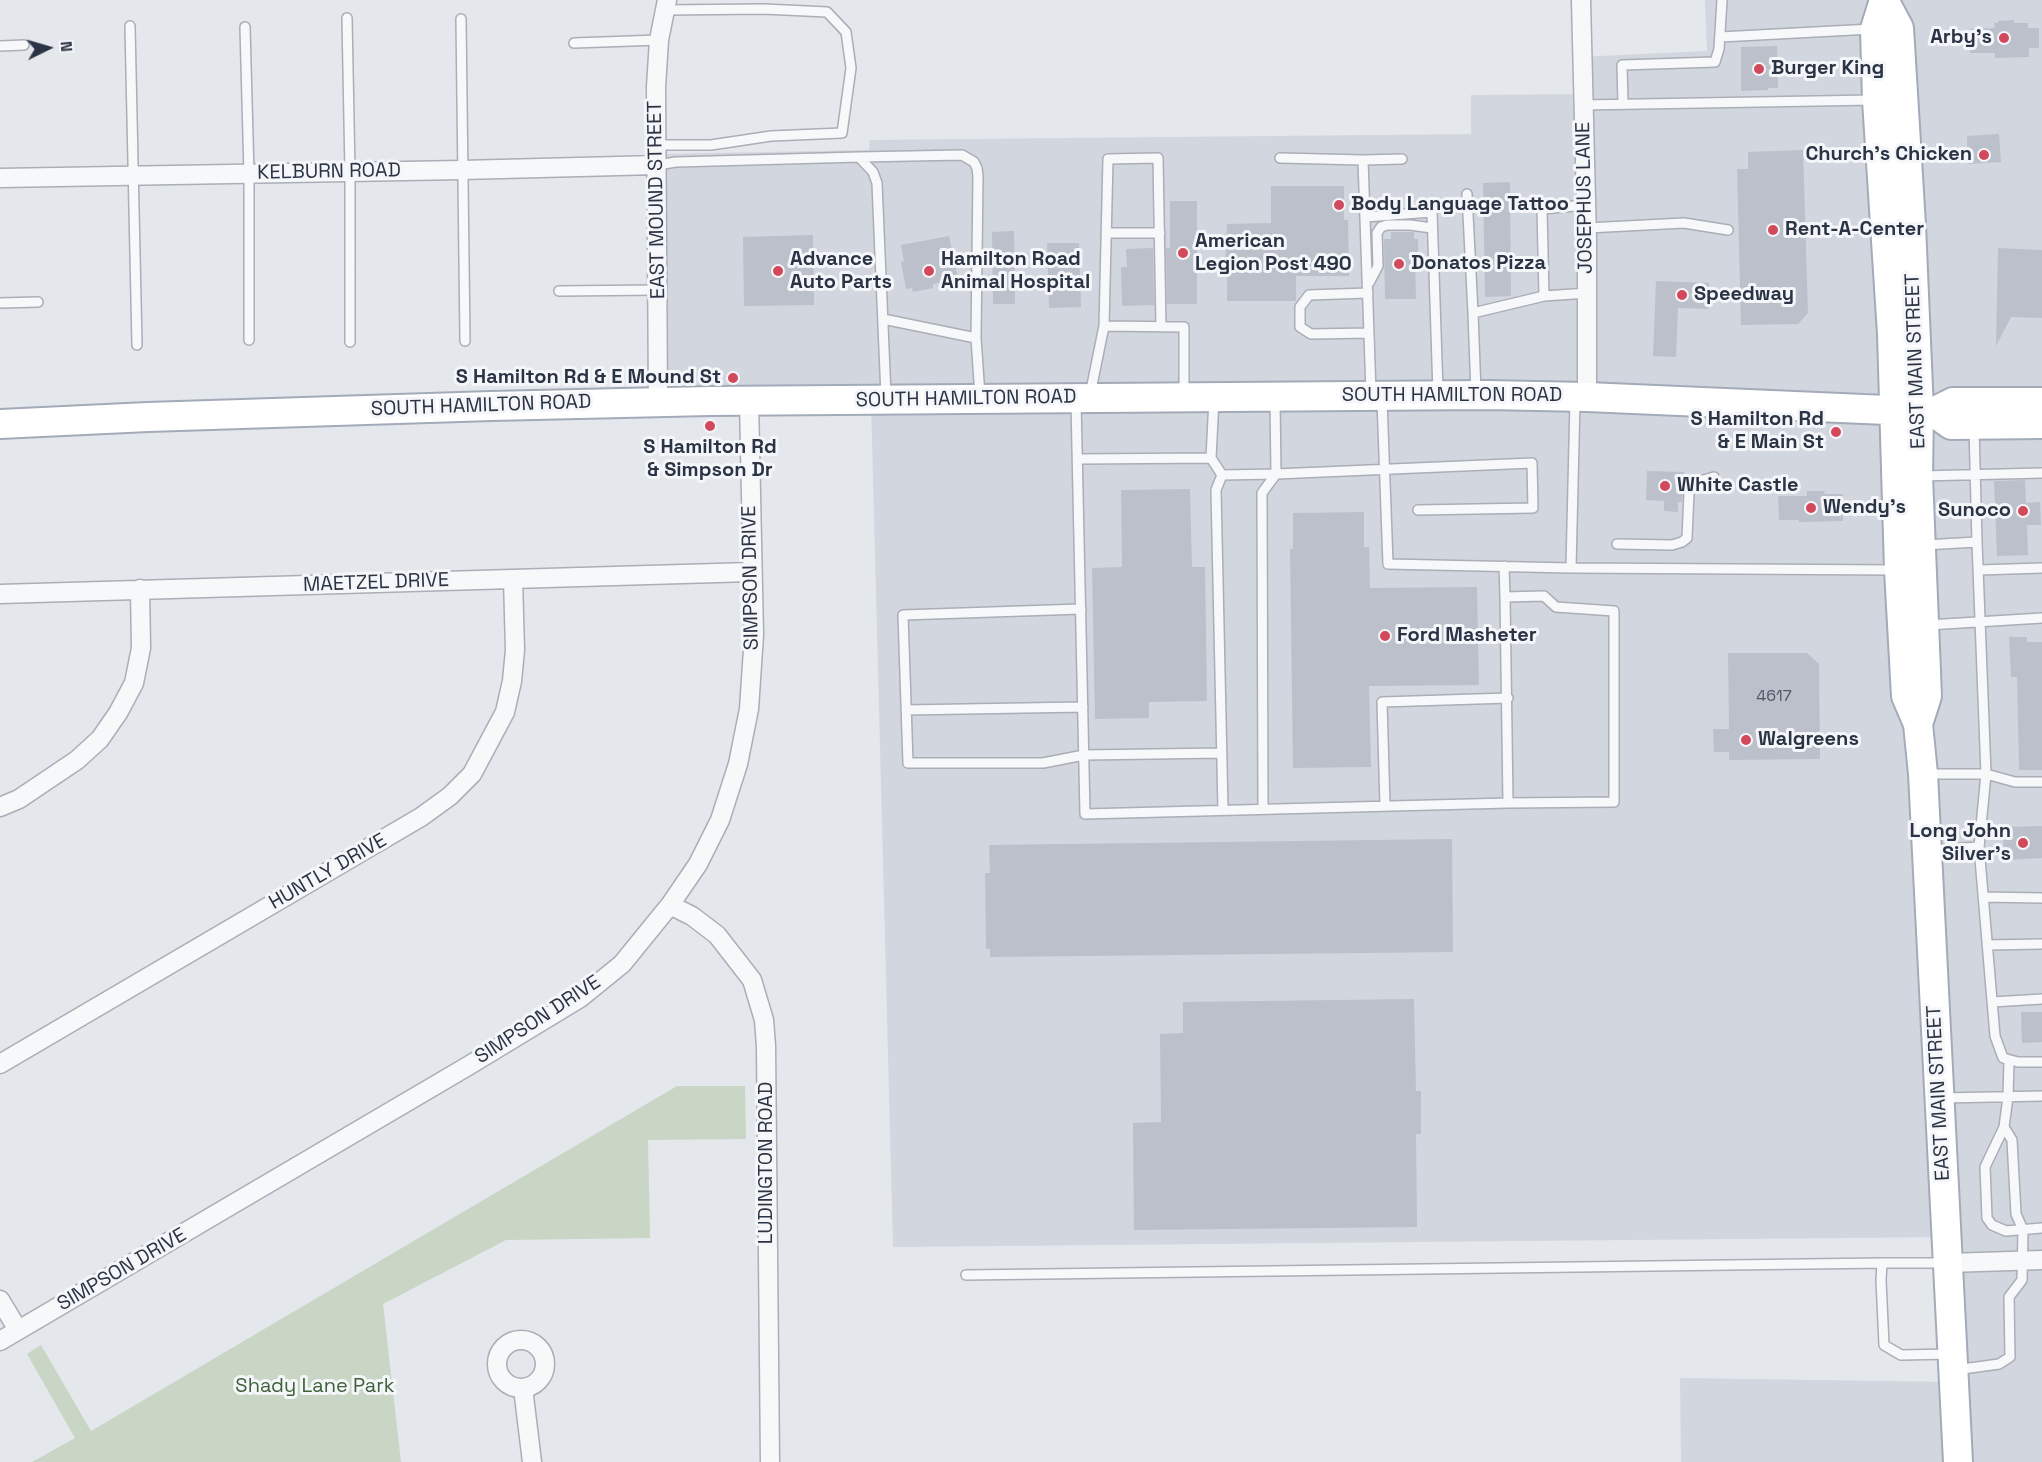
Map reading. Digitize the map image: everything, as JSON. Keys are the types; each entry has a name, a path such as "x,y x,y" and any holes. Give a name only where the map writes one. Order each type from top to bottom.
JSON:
{"main road":[{"name":"EAST MAIN STREET","path":"1884,0 1875,29 1877,100 1891,324 1915,411 1899,570 1906,696 1918,724 1923,774 1958,1462"},
{"name":"EAST MAIN STREET","path":"1884,0 1899,28 1911,225 1915,411 1927,696 1918,724"},
{"name":"SOUTH HAMILTON ROAD","path":"0,424 159,416 658,402 886,399 1476,395 1581,397 1915,411 1953,402 2042,402"},
{"name":"SOUTH HAMILTON ROAD","path":"1915,411 1951,425 2042,424"}],"street":[{"name":"JOSEPHUS LANE","path":"1581,0 1588,293 1581,397"},
{"name":"EAST MOUND STREET","path":"658,402 656,78 659,40 666,5"},
{"name":"KELBURN ROAD","path":"0,178 657,165"},
{"name":"SIMPSON DRIVE","path":"0,1341 580,998 622,964 670,905 698,864 720,820 738,764 750,698 754,635 749,401"},
{"name":"MAETZEL DRIVE","path":"0,594 751,572"},
{"name":"HUNTLY DRIVE","path":"0,1064 421,817 450,796 472,774 505,712 512,681 515,650 513,579"},
{"path":"0,807 20,799 77,760 100,739 118,713 134,683 141,648 140,589"},
{"name":"LUDINGTON ROAD","path":"670,905 692,916 724,943 752,980 764,1020 767,1058 770,1462"},
{"path":"1948,1263 2042,1260"},
{"path":"0,1300 18,1330"},
{"path":"523,1388 532,1462"}],"lane":[{"path":"1623,104 1622,65 1715,62 1719,49 1722,0"},
{"path":"657,145 711,145 771,136 842,133 851,68 846,32 827,12 666,5"},
{"path":"347,18 350,342"},
{"path":"461,18 465,341"},
{"path":"130,26 137,345"},
{"path":"245,27 249,174 249,340"},
{"path":"1720,37 1875,29"},
{"path":"574,43 659,40"},
{"path":"0,46 24,45"},
{"path":"1583,105 1877,100"},
{"path":"657,165 676,162 962,155 974,162 978,176 976,338 981,399"},
{"path":"859,157 873,172 877,183 886,399"},
{"path":"1161,327 1158,158 1108,159 1104,326 1083,398 1078,459 1085,814 1614,802 1614,611 1556,607 1544,597 1505,597"},
{"path":"1280,158 1402,159"},
{"path":"1363,160 1369,333 1384,468 1388,564 1571,568 1899,570"},
{"path":"1467,194 1476,395"},
{"path":"1544,296 1542,208 1586,205"},
{"path":"1365,217 1432,212 1438,395"},
{"path":"1587,228 1684,224 1728,230"},
{"path":"1368,289 1378,266 1377,233 1381,227 1410,225 1432,228"},
{"path":"1106,233 1160,233"},
{"path":"1368,289 1308,295 1300,307 1300,327 1311,334 1369,333"},
{"path":"559,291 658,290"},
{"path":"1473,313 1544,296 1588,293"},
{"path":"0,303 38,302"},
{"path":"883,319 976,338"},
{"path":"1104,326 1184,327 1184,396"},
{"path":"1214,396 1211,458 1221,475 1216,490 1223,810"},
{"path":"1263,809 1262,493 1276,474 1275,396"},
{"path":"1571,568 1581,397"},
{"path":"1974,425 1986,774 1979,847 1995,1036 2003,1058 2009,1061 2042,1062"},
{"path":"1078,459 1211,458"},
{"path":"1221,475 1532,463 1533,508 1418,510"},
{"path":"1918,476 2042,473"},
{"path":"1617,544 1672,545 1682,542 1687,538 1689,494 1696,482 1714,477"},
{"path":"1920,545 1977,542"},
{"path":"1504,566 1508,803"},
{"path":"1979,570 2042,568"},
{"path":"1081,609 903,615 908,763 1043,763 1084,755 1222,753"},
{"path":"1924,625 2042,618"},
{"path":"1385,806 1382,702 1508,698"},
{"path":"906,710 1083,707"},
{"path":"1923,774 1986,774 2015,782 2042,782"},
{"path":"1927,851 1979,847"},
{"path":"1983,897 2042,898"},
{"path":"1987,945 2042,944"},
{"path":"1992,1002 2042,999"},
{"path":"2009,1061 2004,1128 1985,1167 1987,1218 1997,1229 2006,1231 2042,1228"},
{"path":"1940,1098 2042,1096"},
{"path":"1882,1263 1884,1345 1901,1355 1953,1362 2000,1364 2010,1357 2009,1298 2022,1280 2023,1230 2016,1214 2012,1140 2004,1128"},
{"path":"966,1275 1948,1263"}],"shaded area":[{"path":"1705,0 2042,0 2042,1462 1681,1462 1680,1378 1953,1382 1947,1237 893,1247 871,400 660,401 658,154 869,150 870,140 1471,134 1471,95 1579,94 1578,57 1707,51"}],"green space":[{"name":"Shady Lane Park","path":"677,1086 745,1086 746,1139 648,1140 650,1238 506,1240 383,1304 401,1462 32,1462 75,1438 27,1354 41,1345 91,1431"}],"building":[{"name":"Arby's","path":"2014,20 2014,23 2028,23 2028,28 2039,28 2039,48 2029,48 2029,57 1995,58 1995,53 1970,53 1970,29 1995,28 1994,23 1998,21"},
{"name":"Burger King","path":"1777,46 1778,88 1741,91 1741,47"},
{"name":"Church's Chicken","path":"1999,134 2001,162 1968,164 1967,136"},
{"path":"1803,150 1808,313 1798,324 1741,325 1737,169 1748,169 1748,152"},
{"path":"1510,182 1511,296 1485,297 1483,183"},
{"path":"1271,186 1344,186 1344,220 1348,220 1349,276 1296,276 1296,301 1227,301 1227,265 1225,265 1227,224 1271,223"},
{"name":"American Legion Post 490","path":"1170,201 1197,201 1197,304 1167,304 1166,248 1170,248"},
{"path":"1014,231 1015,304 993,304 992,232"},
{"name":"Donatos Pizza","path":"1391,232 1414,232 1414,239 1418,239 1418,260 1415,260 1416,299 1385,299 1384,239 1391,239"},
{"name":"Advance Auto Parts","path":"813,235 814,305 744,306 743,237"},
{"name":"Hamilton Road Animal Hospital","path":"949,236 958,279 933,284 933,288 913,292 912,288 906,289 901,262 904,261 901,245"},
{"path":"1047,243 1079,243 1081,307 1049,308"},
{"path":"1153,248 1154,305 1122,306 1121,267 1127,267 1126,249"},
{"path":"1998,248 2042,250 2042,318 2011,317 1996,346"},
{"path":"1656,281 1709,283 1708,309 1678,308 1676,357 1653,356"},
{"name":"White Castle","path":"1647,471 1684,472 1682,502 1678,502 1678,512 1664,511 1664,501 1646,500"},
{"name":"Sunoco","path":"2025,480 2026,503 2040,502 2041,525 2027,525 2028,555 1997,556 1994,481"},
{"path":"1190,489 1192,567 1205,567 1207,701 1149,702 1149,718 1095,719 1092,568 1122,567 1121,490"},
{"name":"Wendy's","path":"1807,491 1843,494 1843,521 1779,520 1778,496 1807,496"},
{"name":"Ford Masheter","path":"1364,512 1364,547 1369,547 1370,588 1477,587 1479,685 1369,686 1371,767 1293,768 1290,549 1293,549 1293,513"},
{"path":"2009,637 2027,637 2027,642 2042,642 2042,770 2019,770 2017,677 2011,677"},
{"name":"Walgreens","path":"1728,653 1807,653 1819,664 1820,759 1729,760 1729,752 1714,752 1713,729 1729,729"},
{"name":"Long John Silver's","path":"2042,826 2042,858 2004,860 2003,827"},
{"path":"1452,839 1453,952 990,957 990,949 986,949 985,873 990,873 989,845"},
{"path":"1414,999 1416,1091 1421,1091 1421,1134 1416,1134 1417,1227 1134,1230 1133,1123 1161,1122 1160,1034 1183,1033 1183,1002"},
{"path":"2021,1012 2042,1012 2042,1042 2022,1043"}],"place":[{"name":"Arby's","path":"2004,38"},
{"name":"Burger King","path":"1759,69"},
{"name":"Church's Chicken","path":"1984,155"},
{"name":"Body Language Tattoo","path":"1339,205"},
{"name":"Rent-A-Center","path":"1773,230"},
{"name":"American Legion Post 490","path":"1183,253"},
{"name":"Donatos Pizza","path":"1399,264"},
{"name":"Advance Auto Parts","path":"778,271"},
{"name":"Hamilton Road Animal Hospital","path":"929,271"},
{"name":"Speedway","path":"1682,295"},
{"name":"S Hamilton Rd & E Mound St","path":"733,378"},
{"name":"S Hamilton Rd & Simpson Dr","path":"710,426"},
{"name":"S Hamilton Rd & E Main St","path":"1836,432"},
{"name":"White Castle","path":"1665,486"},
{"name":"Wendy's","path":"1811,508"},
{"name":"Sunoco","path":"2023,511"},
{"name":"Ford Masheter","path":"1385,636"},
{"name":"Walgreens","path":"1746,740"},
{"name":"Long John Silver's","path":"2023,843"}]}
